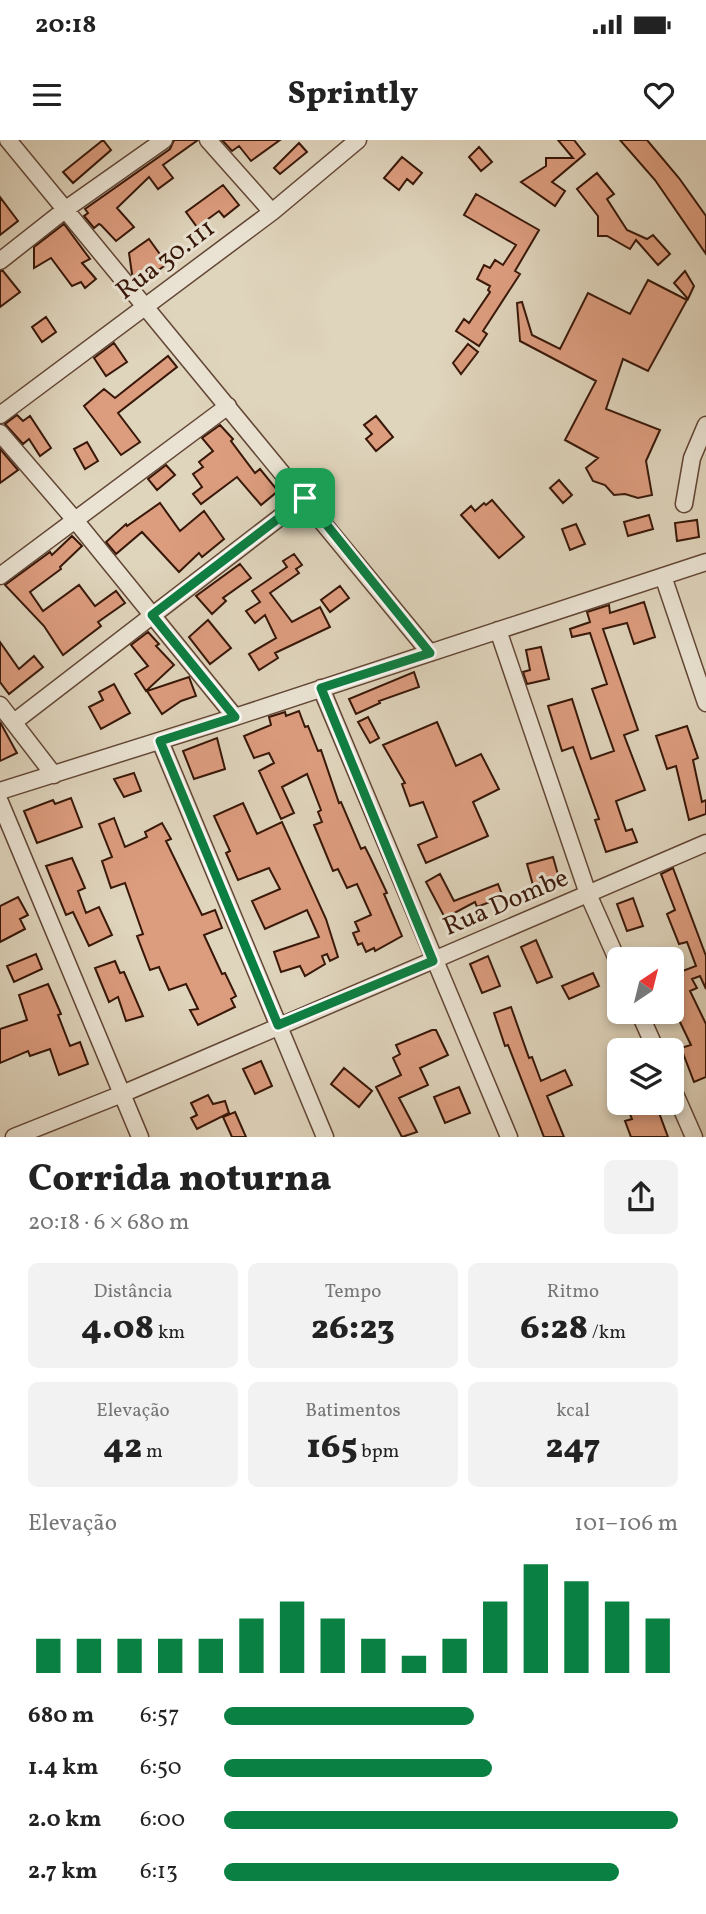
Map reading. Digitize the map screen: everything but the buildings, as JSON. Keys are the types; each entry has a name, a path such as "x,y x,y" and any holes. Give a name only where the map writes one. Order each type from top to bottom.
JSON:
{"street":[{"path":"8,140 430,653"},
{"path":"0,261 66,209 164,140"},
{"path":"208,140 272,212"},
{"name":"Rua 30.111","path":"0,415 272,212 358,140"},
{"path":"0,576 228,406"},
{"path":"684,504 692,458 706,425"},
{"path":"0,433 75,520 235,717"},
{"path":"14,722 305,498"},
{"path":"0,791 235,717 706,562"},
{"path":"663,576 706,703"},
{"path":"498,630 588,894 612,947"},
{"path":"321,688 433,961 509,1137"},
{"path":"0,705 54,775"},
{"path":"160,741 325,1137"},
{"path":"0,802 140,1137"},
{"name":"Rua Dombe","path":"14,1137 122,1094 706,843"},
{"path":"684,1114 694,1137"}],"route":[{"path":"305,498 430,653 321,688 433,961 278,1025 160,741 235,717 152,615 305,498"}]}
